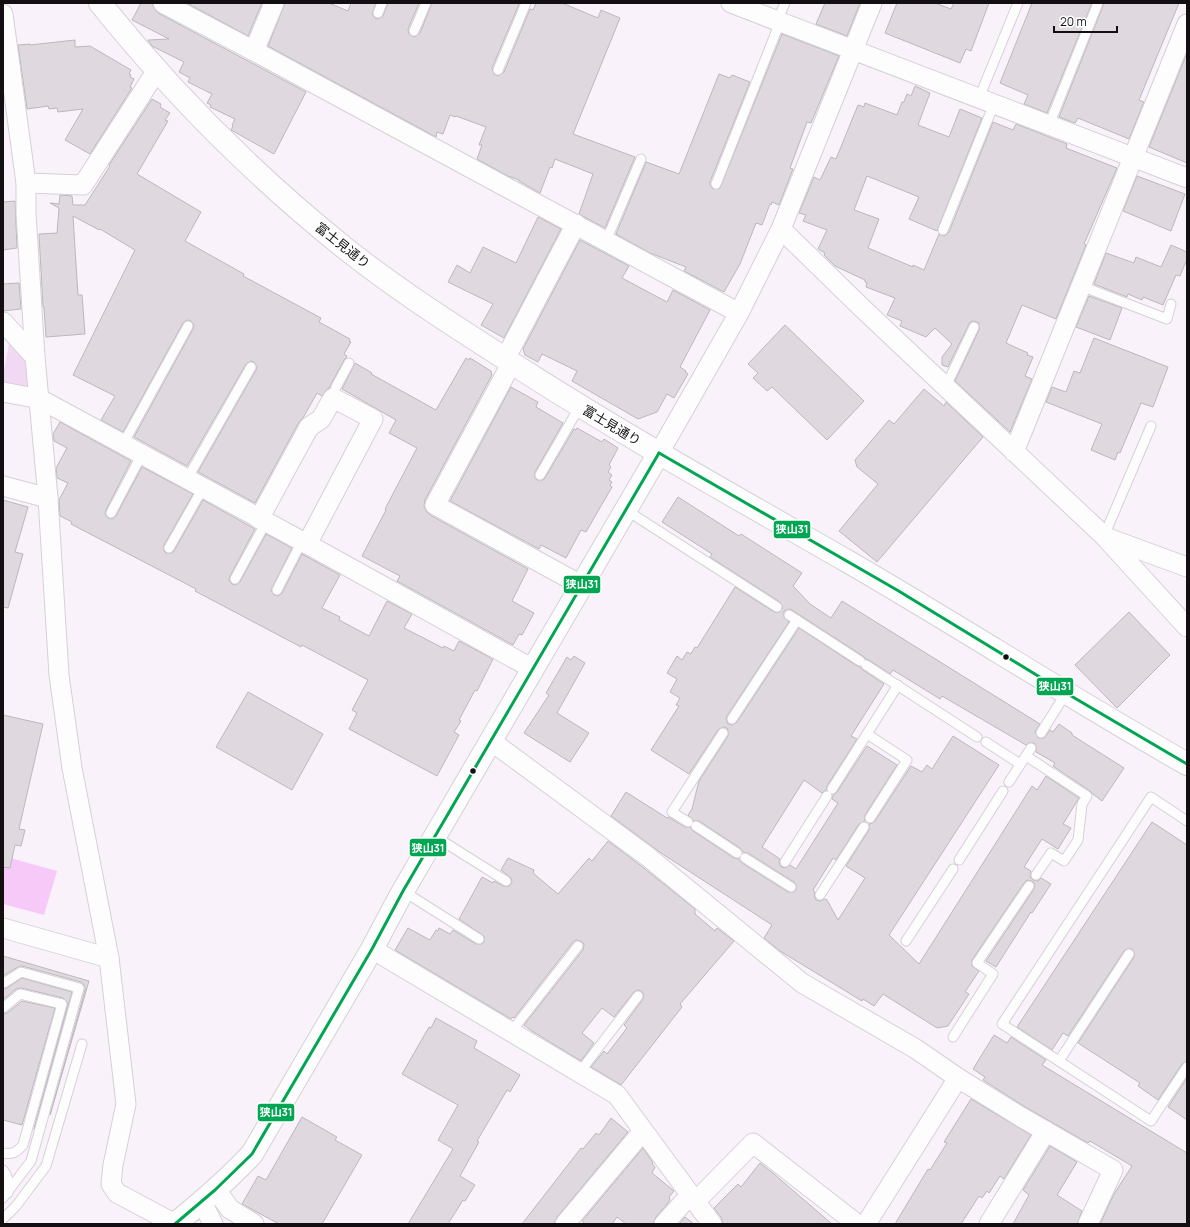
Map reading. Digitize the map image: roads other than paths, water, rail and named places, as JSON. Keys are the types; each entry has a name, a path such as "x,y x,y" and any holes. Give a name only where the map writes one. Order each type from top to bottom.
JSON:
{"street":[{"name":"富士見通り","path":"100,3 157,70 227,144 301,212 349,251 401,290 453,326 580,406 898,590 1066,693 1187,764"},
{"path":"163,3 254,50 738,313"},
{"path":"254,50 274,3"},
{"path":"3,14 6,65 26,183 26,213 35,357 48,498 59,675 72,768 109,958 126,1104 113,1166 111,1184 118,1193 175,1224 236,1172 252,1154 372,950 403,891 436,837 659,453 738,313 781,229 872,3"},
{"path":"736,4 779,22 1187,178"},
{"path":"1014,452 1187,24"},
{"path":"26,183 83,185 157,70"},
{"path":"576,224 435,505 581,586"},
{"path":"781,229 862,308 1104,536 1187,628"},
{"path":"3,322 35,357"},
{"path":"3,392 40,399 533,669"},
{"path":"263,521 309,427 321,419 333,398 373,419 305,543"},
{"path":"3,486 48,498"},
{"path":"1104,536 1187,567"},
{"path":"491,741 647,856 802,983 916,1049 958,1078 1113,1170 1088,1224"},
{"path":"3,928 109,958"},
{"path":"372,950 617,1095 712,1224"},
{"path":"866,1224 958,1078"},
{"path":"565,1224 643,1131"},
{"path":"989,1224 1046,1131"},
{"path":"664,1224 753,1143 857,1224"},
{"path":"209,1196 213,1224"},
{"path":"209,1196 254,1224"}],"lane":[{"path":"378,13 382,3"},
{"path":"414,31 426,3"},
{"path":"498,70 526,3"},
{"path":"716,184 785,3"},
{"path":"943,230 987,101 1018,3"},
{"path":"1048,125 1098,3"},
{"path":"606,241 641,159"},
{"path":"1081,286 1167,319 1171,304"},
{"path":"123,444 188,326"},
{"path":"946,386 974,327"},
{"path":"333,398 336,387 349,363"},
{"path":"169,548 195,484 251,367"},
{"path":"540,475 580,406"},
{"path":"1104,536 1151,426"},
{"path":"111,513 142,454"},
{"path":"626,510 777,607"},
{"path":"235,579 263,521"},
{"path":"276,590 305,543"},
{"path":"789,615 978,737"},
{"path":"732,719 797,620"},
{"path":"785,862 898,685"},
{"path":"1041,733 1066,693"},
{"path":"723,732 672,812 741,855 777,874 791,887"},
{"path":"867,734 907,760 870,818"},
{"path":"986,742 1020,764"},
{"path":"1009,782 1028,752 1087,796 1082,804 1078,840 1064,861 1051,853 1036,875"},
{"path":"959,860 1003,791"},
{"path":"1187,821 1151,797 1002,1024 1151,1121 1187,1067"},
{"path":"820,895 864,827"},
{"path":"436,837 506,881"},
{"path":"906,941 953,869"},
{"path":"953,1037 993,974 977,963 1029,886"},
{"path":"403,891 479,939"},
{"path":"511,1032 578,946"},
{"path":"1059,1061 1129,954"},
{"path":"4,983 21,972 79,988 68,1033 31,1161 5,1195"},
{"path":"3,1008 20,994 62,1004 22,1145 17,1152 3,1154"},
{"path":"579,1073 638,996"},
{"path":"3,1219 16,1206 46,1166 82,1044"},
{"path":"3,1170 9,1182 5,1195"}]}
